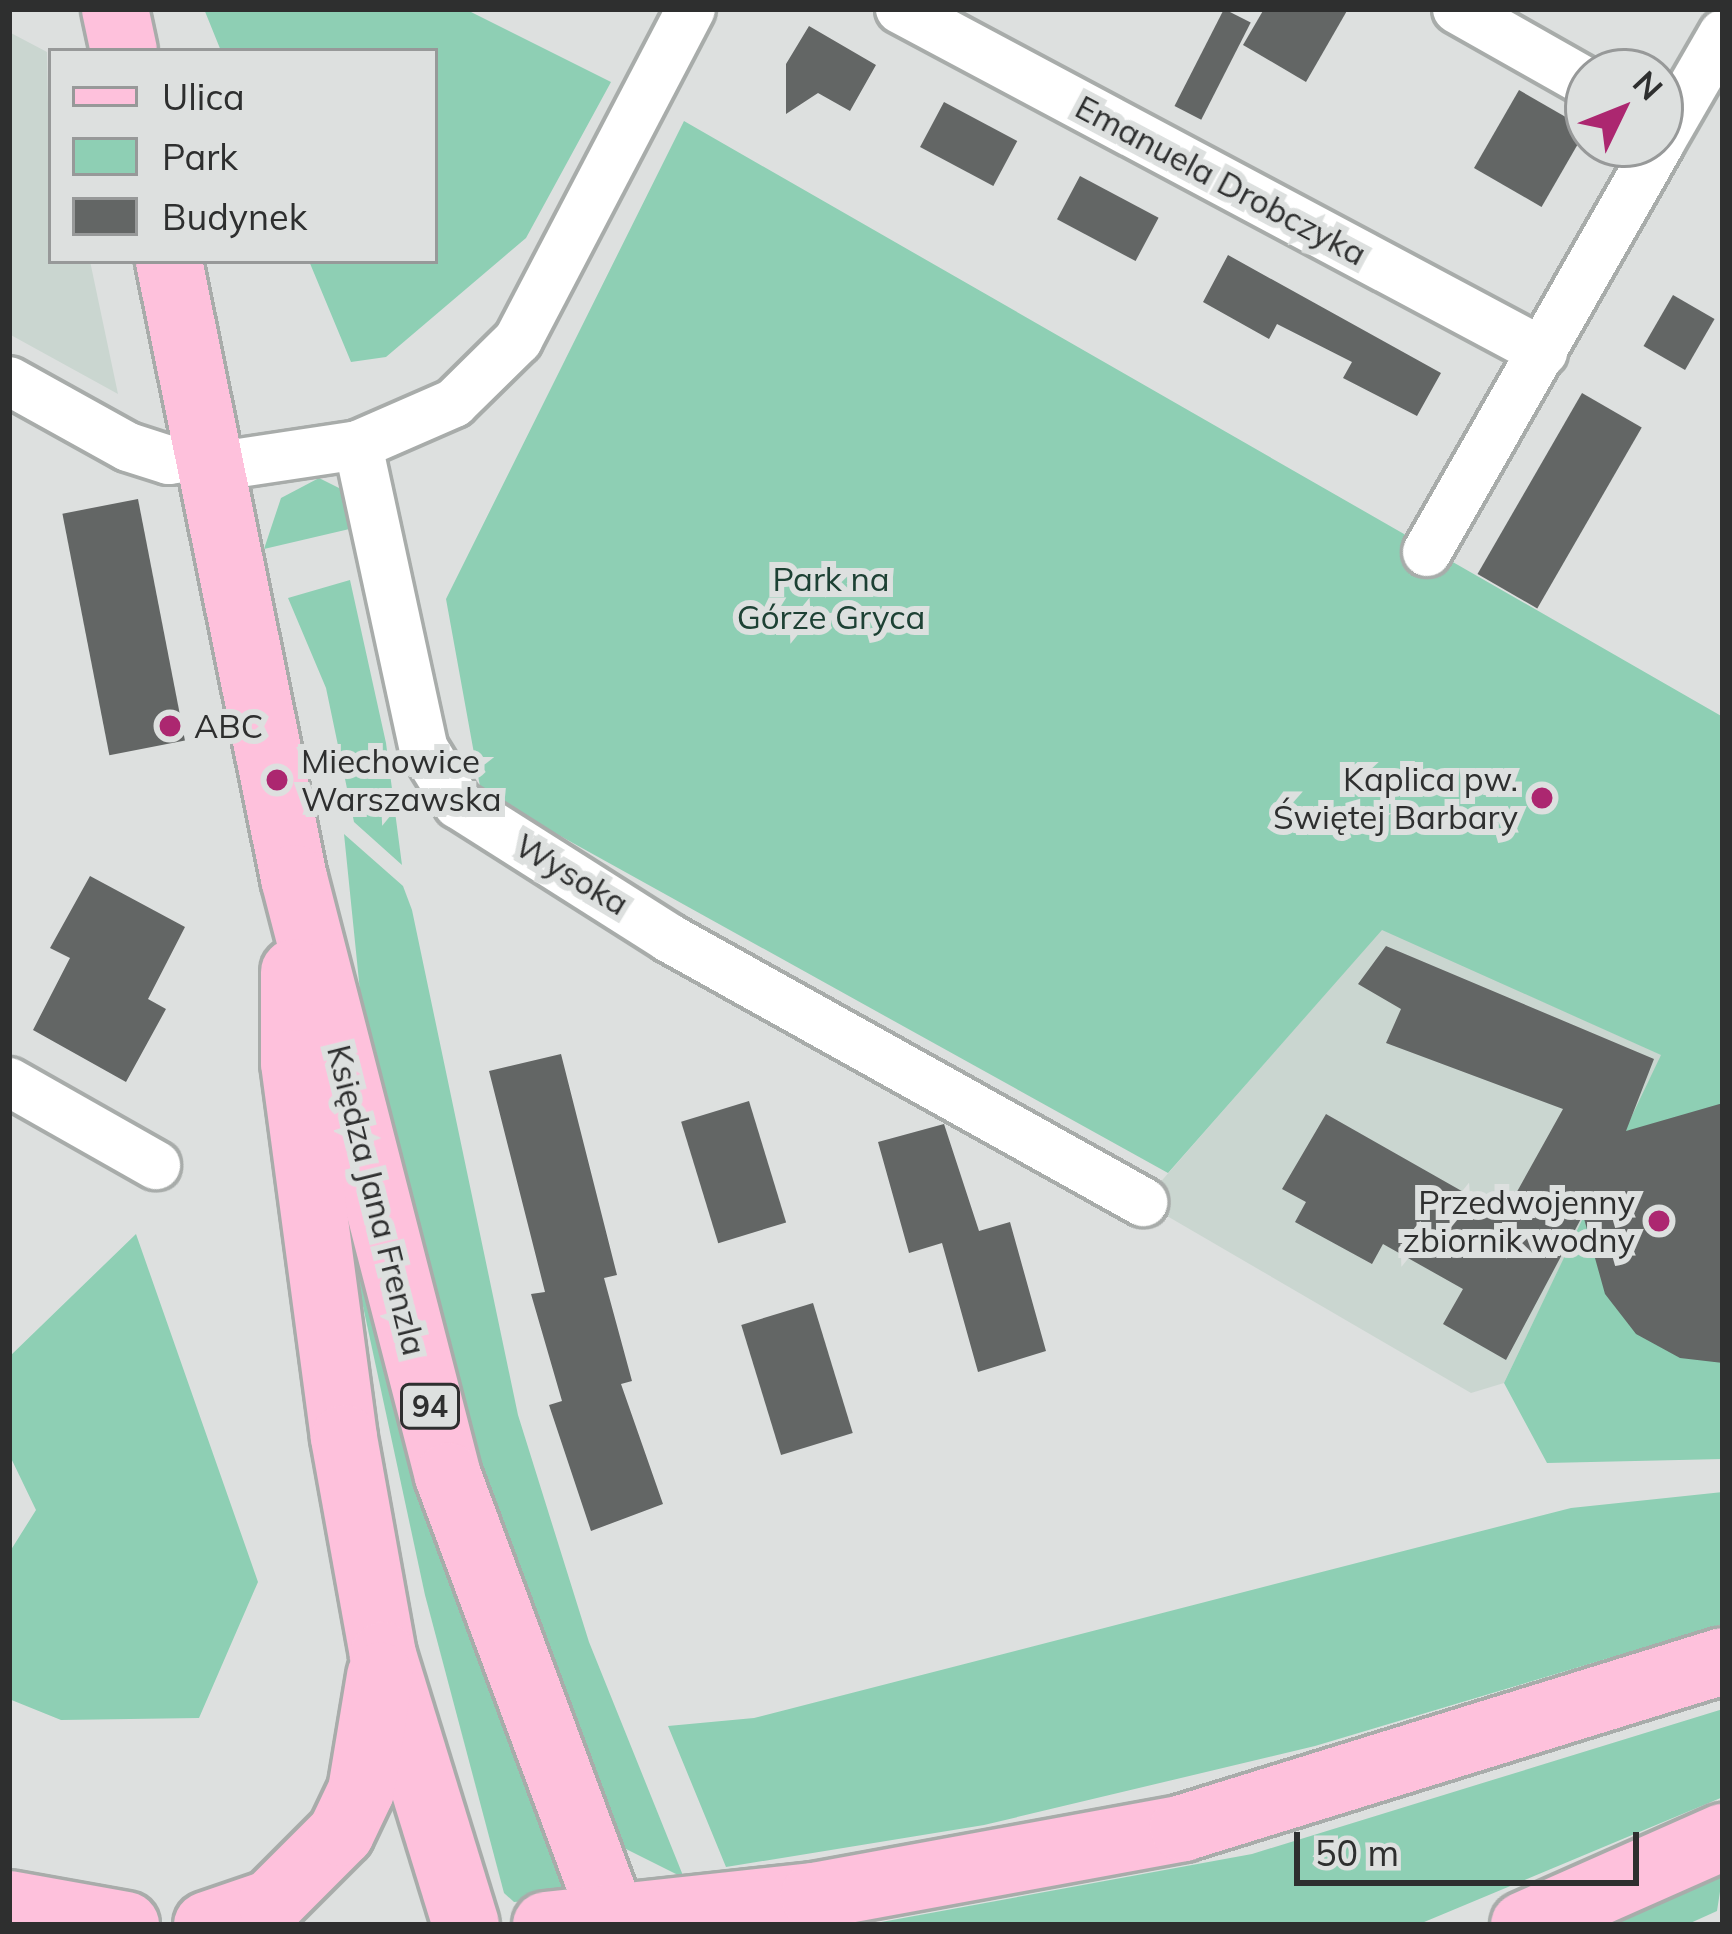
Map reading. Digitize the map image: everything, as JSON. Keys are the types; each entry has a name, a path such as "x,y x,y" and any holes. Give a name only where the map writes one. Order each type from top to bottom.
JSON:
{"main road":[{"path":"115,9 123,48"},
{"name":"Księdza Jana Frenzla","path":"170,264 294,878 448,1476 614,1922"},
{"name":"Księdza Jana Frenzla","path":"294,878 294,1063 383,1655 466,1925"},
{"path":"207,1925 271,1903 341,1833 361,1791 383,1655"},
{"path":"545,1925 614,1922 814,1896 1183,1828 1723,1661"},
{"path":"1523,1925 1723,1837"},
{"path":"9,1904 126,1925"}],"street":[{"path":"9,381 128,447 169,460 212,461 358,445 424,421 488,375 691,9"},
{"name":"Emanuela Drobczyka","path":"900,9 1543,352"},
{"path":"1456,9 1564,69"},
{"path":"1684,98 1723,34"},
{"path":"1427,551 1643,168"},
{"name":"Wysoka","path":"358,445 424,749 458,804 669,938 1143,1202"},
{"path":"9,1082 156,1165"}],"shaded area":[{"path":"9,32 47,52 48,264 91,264 118,394 9,334"},
{"path":"1382,929 1662,1055 1504,1383 1471,1393 1143,1202"}],"green space":[{"path":"204,9 465,9 611,82 526,238 386,357 351,362 310,264 438,264 438,48 220,48"},
{"name":"Park na Górze Gryca","path":"684,121 1723,717 1723,1459 1547,1463 1504,1383 1661,1055 1382,930 1168,1173 481,792 446,599"},
{"path":"319,478 347,492 358,527 264,549 281,498"},
{"path":"350,580 386,743 402,865 354,822 326,688 288,598"},
{"path":"344,834 403,886 412,910 518,1415 589,1642 684,1878 620,1846 444,1373 365,1040"},
{"path":"314,1078 570,1898 514,1902 504,1893 425,1595"},
{"path":"136,1234 258,1582 199,1718 61,1720 9,1699 9,1553 36,1510 9,1454 9,1357"},
{"path":"1723,1492 1723,1624 1315,1746 984,1825 726,1867 668,1726 754,1718 1571,1508"},
{"path":"1723,1709 1723,1797 1417,1925 865,1925 1252,1854"},
{"path":"1723,1872 1717,1911 1686,1925 1611,1925"}],"building":[{"path":"1224,9 1251,23 1201,120 1175,106"},
{"path":"1264,9 1348,9 1306,82 1243,45"},
{"path":"809,26 876,65 850,111 818,93 786,114 786,64"},
{"path":"1519,90 1564,116 1564,168 1542,207 1474,168"},
{"path":"944,102 1017,141 993,186 920,147"},
{"path":"1080,176 1159,218 1136,261 1057,219"},
{"path":"1228,255 1441,373 1417,416 1343,378 1352,362 1277,324 1269,339 1203,302"},
{"path":"1673,295 1715,319 1685,370 1644,346"},
{"path":"1582,393 1642,428 1537,608 1478,574"},
{"path":"138,499 185,740 109,755 62,514"},
{"path":"90,876 185,927 148,999 166,1009 126,1082 33,1030 70,958 50,948"},
{"path":"1386,946 1654,1059 1626,1131 1723,1103 1723,1363 1680,1358 1636,1334 1605,1294 1583,1215 1506,1360 1443,1324 1463,1289 1383,1244 1372,1264 1295,1222 1306,1202 1282,1189 1326,1114 1504,1215 1563,1109 1386,1043 1401,1009 1358,984"},
{"path":"561,1054 617,1275 604,1278 632,1381 621,1384 663,1504 591,1531 549,1405 562,1401 531,1294 545,1292 489,1071"},
{"path":"749,1101 786,1222 718,1243 681,1122"},
{"path":"944,1124 979,1231 1010,1222 1046,1351 978,1372 942,1243 909,1253 878,1142"},
{"path":"813,1303 853,1433 781,1455 741,1325"}],"place":[{"name":"ABC","path":"170,726"},
{"name":"Miechowice Warszawska","path":"277,780"},
{"name":"Kaplica pw. Świętej Barbary","path":"1542,798"},
{"name":"Przedwojenny zbiornik wodny","path":"1659,1221"}]}
